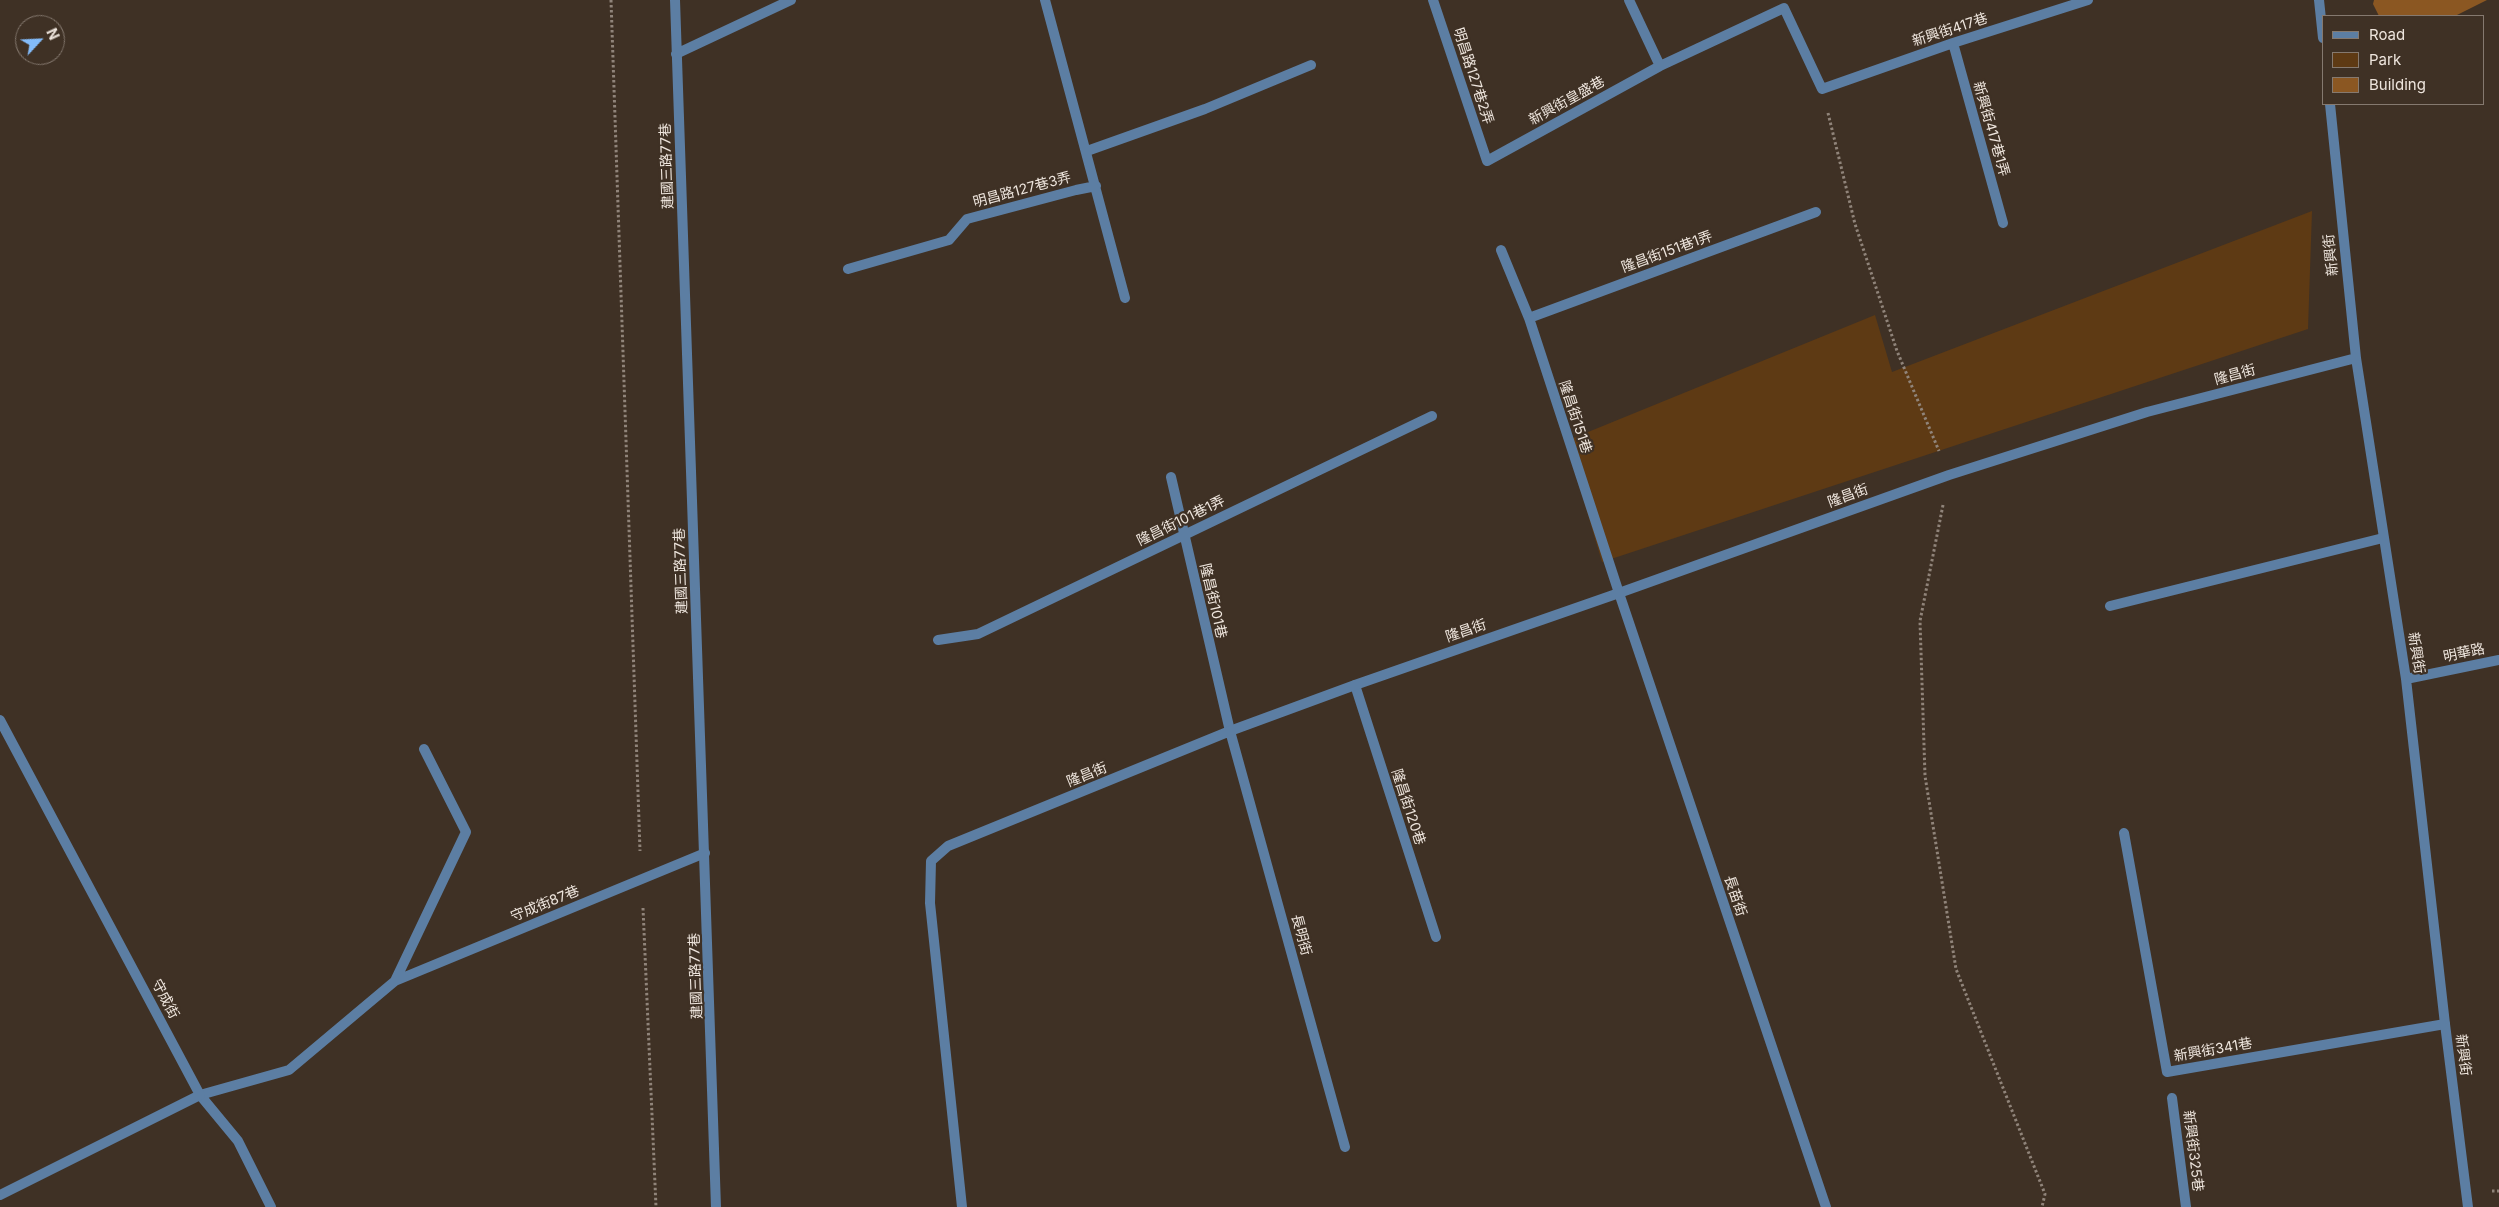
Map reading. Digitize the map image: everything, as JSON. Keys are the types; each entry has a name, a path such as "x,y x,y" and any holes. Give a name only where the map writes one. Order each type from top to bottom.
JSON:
{"street":[{"name":"建國三路77巷","path":"676,0 676,54 716,1207"},
{"path":"676,54 791,0"},
{"path":"1045,0 1126,298"},
{"name":"明昌路127巷2弄","path":"1433,0 1487,161"},
{"path":"1629,0 1660,66"},
{"name":"新興街417巷","path":"1822,89 1953,43 2088,0"},
{"path":"2319,0 2322,28"},
{"name":"新興街皇盛巷","path":"1487,161 1660,66 1784,8 1822,89"},
{"name":"新興街417巷1弄","path":"1953,43 2003,223"},
{"path":"1087,151 1205,109 1311,65"},
{"name":"新興街","path":"2330,105 2356,358 2406,679 2445,1024 2468,1207"},
{"name":"明昌路127巷3弄","path":"848,270 949,240 968,219 1096,186"},
{"name":"隆昌街151巷1弄","path":"1529,318 1816,212"},
{"name":"隆昌街151巷","path":"1501,250 1529,318 1619,593"},
{"name":"隆昌街","path":"962,1207 930,903 931,861 948,846 1230,731 1355,684 1619,593 1949,474 2148,412 2356,358"},
{"name":"隆昌街101巷1弄","path":"938,640 978,634 1432,416"},
{"name":"隆昌街101巷","path":"1171,476 1230,731"},
{"path":"2110,606 2384,538"},
{"name":"長苗街","path":"1619,593 1826,1207"},
{"name":"明華路","path":"2406,679 2499,660"},
{"name":"隆昌街120巷","path":"1355,684 1436,937"},
{"name":"守成街","path":"0,720 200,1095 238,1141 272,1207"},
{"name":"長明街","path":"1230,731 1344,1147"},
{"name":"守成街87巷","path":"395,981 466,832 424,749"},
{"name":"新興街341巷","path":"2124,833 2167,1072 2445,1024"},
{"name":"守成街87巷","path":"200,1095 289,1070 395,981 705,853"},
{"path":"0,1195 200,1095"},
{"name":"新興街325巷","path":"2172,1098 2186,1207"}],"path":[{"path":"612,0 641,880 656,1207"},
{"path":"1822,89 1855,224 1897,351 1949,474 1920,621 1925,776 1956,969 2045,1194 2042,1207"}],"green space":[{"path":"2312,211 2308,329 1602,562 1566,441 1875,315 1892,372"}],"building":[{"path":"2374,0 2487,0 2457,15 2378,15 2373,4"}]}
